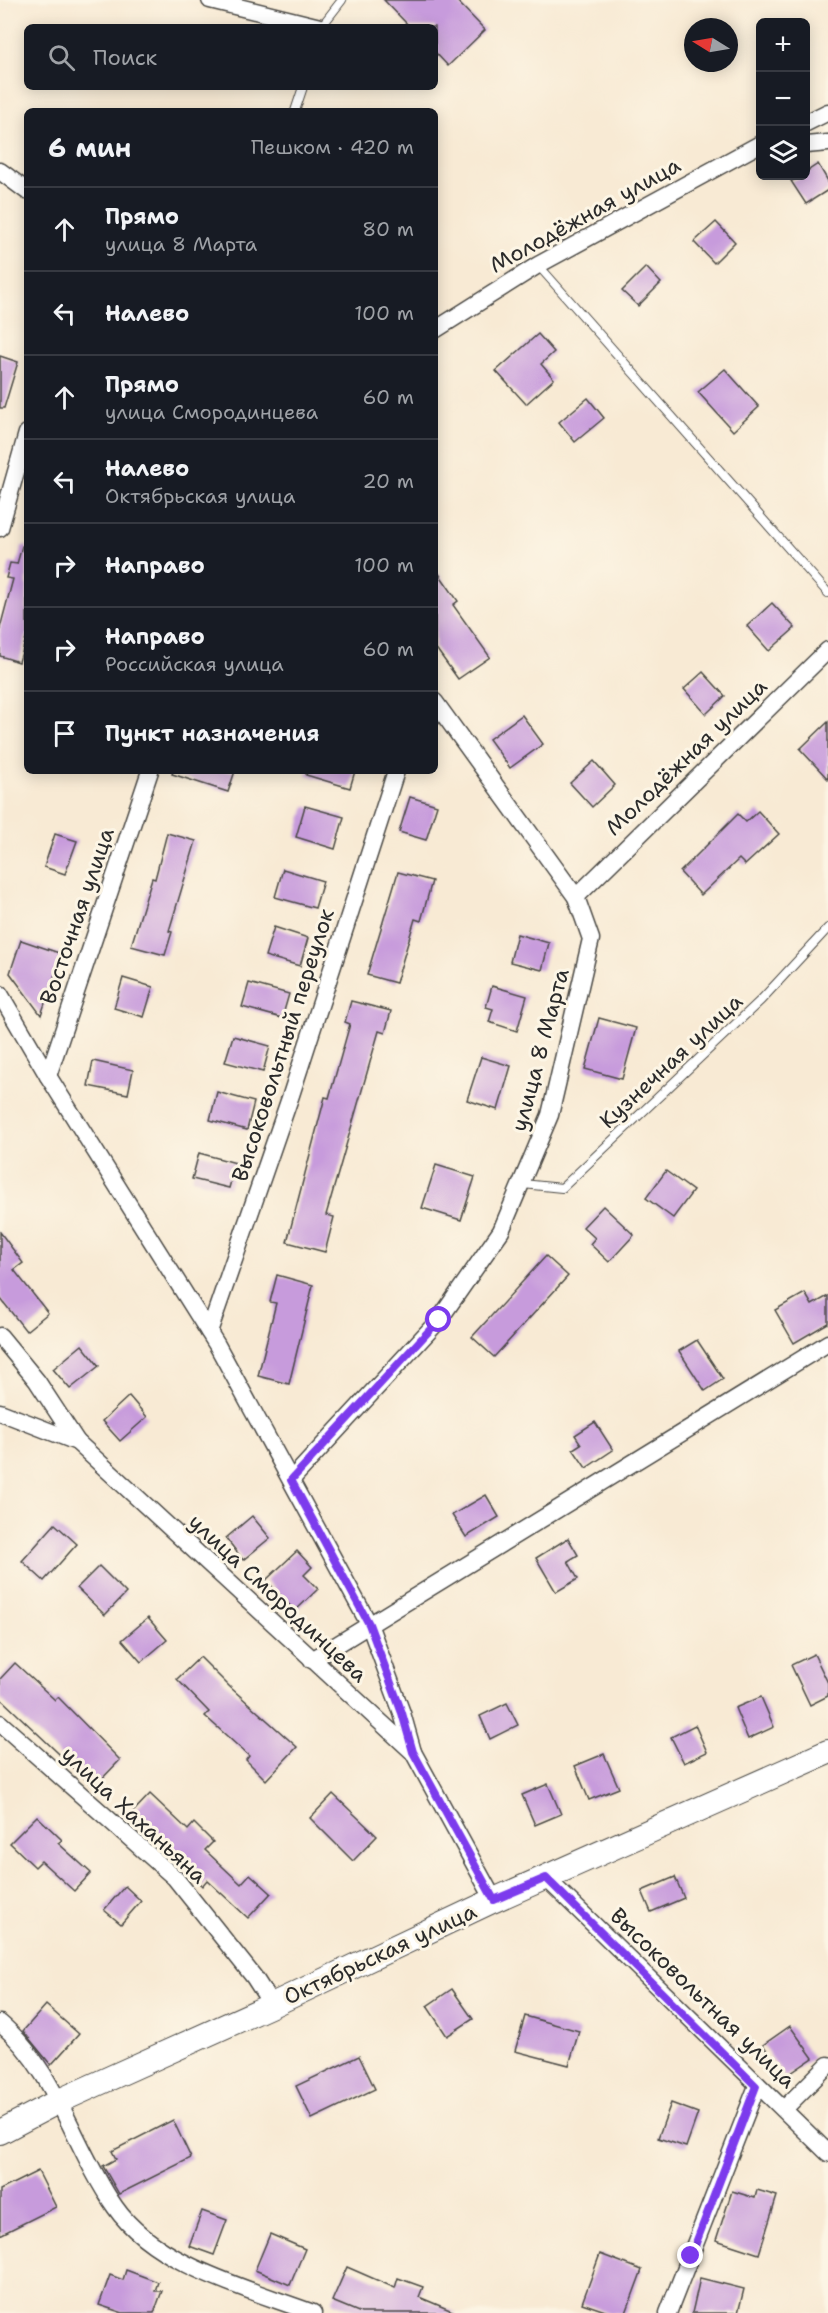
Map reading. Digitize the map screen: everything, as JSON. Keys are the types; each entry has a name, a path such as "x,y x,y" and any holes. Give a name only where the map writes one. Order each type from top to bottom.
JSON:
{"street":[{"path":"210,0 309,24"},
{"path":"810,121 828,112"},
{"path":"810,145 828,143"},
{"name":"Молодёжная улица","path":"438,328 538,265 756,148"},
{"path":"0,171 24,188"},
{"path":"0,528 24,444"},
{"name":"Молодёжная улица","path":"576,897 828,650"},
{"name":"улица 8 Марта","path":"291,1480 439,1320 501,1231 523,1184 550,1115 591,939 576,897 438,706"},
{"name":"Восточная улица","path":"48,1076 149,774"},
{"name":"Высоковольтный переулок","path":"209,1332 291,1095 395,774"},
{"path":"0,994 48,1076 209,1332 291,1480 369,1624 402,1713 413,1752"},
{"path":"0,1336 37,1381 77,1442"},
{"path":"312,1660 828,1342"},
{"name":"улица Смородинцева","path":"0,1412 77,1442 413,1752 494,1900"},
{"name":"улица Хаханьяна","path":"0,1723 175,1878 254,1977 272,2005"},
{"name":"Октябрьская улица","path":"0,2132 57,2102 272,2005 494,1900 828,1752"},
{"name":"Высоковольтная улица","path":"546,1878 756,2086 785,2108 828,2153"},
{"path":"0,2023 36,2061 115,2208 145,2240 206,2273 313,2313"},
{"path":"785,2108 828,2065"},
{"path":"668,2313 756,2086"}],"lane":[{"path":"323,24 342,0"},
{"path":"296,108 302,90"},
{"path":"538,265 828,593"},
{"name":"Кузнечная улица","path":"523,1184 562,1188 761,1000 828,928"}],"building":[{"path":"384,0 456,0 485,30 448,66 438,55 438,24 407,24"},
{"path":"818,164 828,181 828,190 806,204 791,181 810,180 810,169"},
{"path":"716,222 735,242 714,263 694,242"},
{"path":"646,267 661,283 638,306 622,291"},
{"path":"538,334 554,352 541,364 554,379 526,404 496,371"},
{"path":"0,356 18,362 4,408 0,408"},
{"path":"725,369 759,407 733,431 698,392"},
{"path":"588,398 604,418 575,442 559,422"},
{"path":"22,546 24,546 24,645 19,662 0,656 0,628 13,579 6,578 10,563 17,564"},
{"path":"438,572 458,601 453,605 490,657 458,679 438,651"},
{"path":"772,603 795,628 769,651 747,626"},
{"path":"703,672 725,696 706,714 684,689"},
{"path":"522,715 543,744 510,768 489,739"},
{"path":"828,722 828,779 800,749"},
{"path":"594,761 615,785 592,807 570,783"},
{"path":"172,774 234,774 228,792"},
{"path":"306,774 354,774 350,788"},
{"path":"410,797 437,805 426,840 399,832"},
{"path":"305,806 344,817 335,849 296,837"},
{"path":"758,811 779,834 745,865 739,859 701,895 680,872 738,814 746,822"},
{"path":"167,833 196,841 169,931 172,932 165,955 131,946 152,878 155,879"},
{"path":"55,834 77,841 65,874 44,867"},
{"path":"283,869 323,881 315,908 275,897"},
{"path":"398,872 432,881 421,921 415,919 396,983 367,975"},
{"path":"274,927 308,938 300,966 265,956"},
{"path":"517,934 549,943 542,970 510,962"},
{"path":"21,940 62,954 41,1015 10,973"},
{"path":"123,978 153,987 144,1017 114,1008"},
{"path":"249,983 289,994 282,1018 242,1007"},
{"path":"492,986 527,996 517,1031 489,1022 493,1009 486,1007"},
{"path":"351,1001 391,1011 385,1033 379,1031 326,1215 334,1217 325,1252 287,1242 325,1097 329,1098 350,1024 345,1022"},
{"path":"599,1018 636,1028 622,1079 585,1069"},
{"path":"233,1036 270,1046 263,1072 225,1062"},
{"path":"481,1057 511,1066 498,1110 467,1100"},
{"path":"93,1061 133,1070 128,1094 88,1086"},
{"path":"217,1092 254,1102 247,1130 210,1120"},
{"path":"199,1153 236,1163 229,1188 192,1179"},
{"path":"436,1165 475,1177 461,1220 422,1208"},
{"path":"666,1171 693,1191 673,1218 646,1198"},
{"path":"603,1206 634,1235 609,1262 590,1244 595,1238 583,1227"},
{"path":"0,1232 23,1263 14,1270 48,1313 26,1331 0,1298"},
{"path":"546,1256 568,1276 494,1357 472,1337"},
{"path":"277,1275 313,1285 289,1384 258,1376 276,1303 270,1302"},
{"path":"805,1293 812,1305 828,1296 828,1323 794,1343 775,1310"},
{"path":"697,1340 723,1379 705,1391 679,1351"},
{"path":"82,1345 99,1366 70,1389 53,1369"},
{"path":"129,1396 147,1417 120,1441 102,1421"},
{"path":"595,1422 613,1450 586,1468 573,1449 581,1444 575,1435"},
{"path":"486,1495 499,1517 466,1537 452,1515"},
{"path":"252,1516 270,1538 243,1560 226,1538"},
{"path":"55,1524 77,1544 44,1581 22,1561"},
{"path":"568,1538 578,1555 568,1561 578,1579 556,1592 536,1558"},
{"path":"297,1551 312,1567 304,1575 318,1589 295,1611 266,1580"},
{"path":"99,1566 126,1593 105,1615 77,1588"},
{"path":"148,1618 167,1640 141,1662 122,1640"},
{"path":"814,1654 828,1683 828,1696 810,1705 791,1665"},
{"path":"200,1657 297,1747 266,1780 246,1760 249,1756 205,1716 209,1712 177,1679"},
{"path":"15,1663 55,1700 58,1697 120,1760 94,1787 0,1698 0,1679"},
{"path":"761,1697 774,1727 748,1739 735,1708"},
{"path":"507,1703 518,1725 490,1739 480,1716"},
{"path":"695,1725 707,1752 684,1763 671,1737"},
{"path":"604,1754 619,1788 589,1800 575,1766"},
{"path":"548,1784 561,1814 535,1825 522,1795"},
{"path":"150,1794 188,1830 194,1823 213,1842 205,1850 241,1884 250,1874 271,1893 248,1918 207,1880 202,1886 130,1815"},
{"path":"333,1794 377,1836 353,1861 310,1818"},
{"path":"37,1816 62,1840 58,1843 91,1873 74,1891 41,1861 35,1867 10,1843"},
{"path":"675,1877 684,1898 651,1912 642,1891"},
{"path":"125,1886 141,1901 121,1924 104,1910"},
{"path":"452,1989 473,2019 447,2036 427,2006"},
{"path":"46,2005 79,2034 51,2065 23,2031"},
{"path":"525,2016 579,2031 569,2065 515,2051"},
{"path":"790,2026 813,2058 785,2077 763,2045"},
{"path":"359,2056 375,2089 312,2119 296,2086"},
{"path":"671,2103 698,2113 686,2147 658,2138"},
{"path":"173,2120 191,2158 119,2194 103,2166 116,2159 112,2151"},
{"path":"38,2171 56,2207 0,2235 0,2190"},
{"path":"757,2190 777,2196 759,2254 716,2240 732,2191 755,2198"},
{"path":"202,2211 227,2220 214,2255 189,2246"},
{"path":"270,2234 305,2249 290,2285 255,2270"},
{"path":"600,2254 642,2270 626,2313 611,2313 582,2303"},
{"path":"347,2267 395,2288 398,2278 423,2287 419,2297 457,2313 361,2313 332,2301"},
{"path":"126,2270 158,2282 155,2291 162,2291 154,2313 123,2313 99,2305 110,2275 123,2280"},
{"path":"700,2278 744,2289 738,2313 692,2313"}],"route":[{"path":"439,1320 291,1480 369,1624 402,1713 413,1752 494,1900 546,1878 756,2086 746,2107 691,2256"}]}
